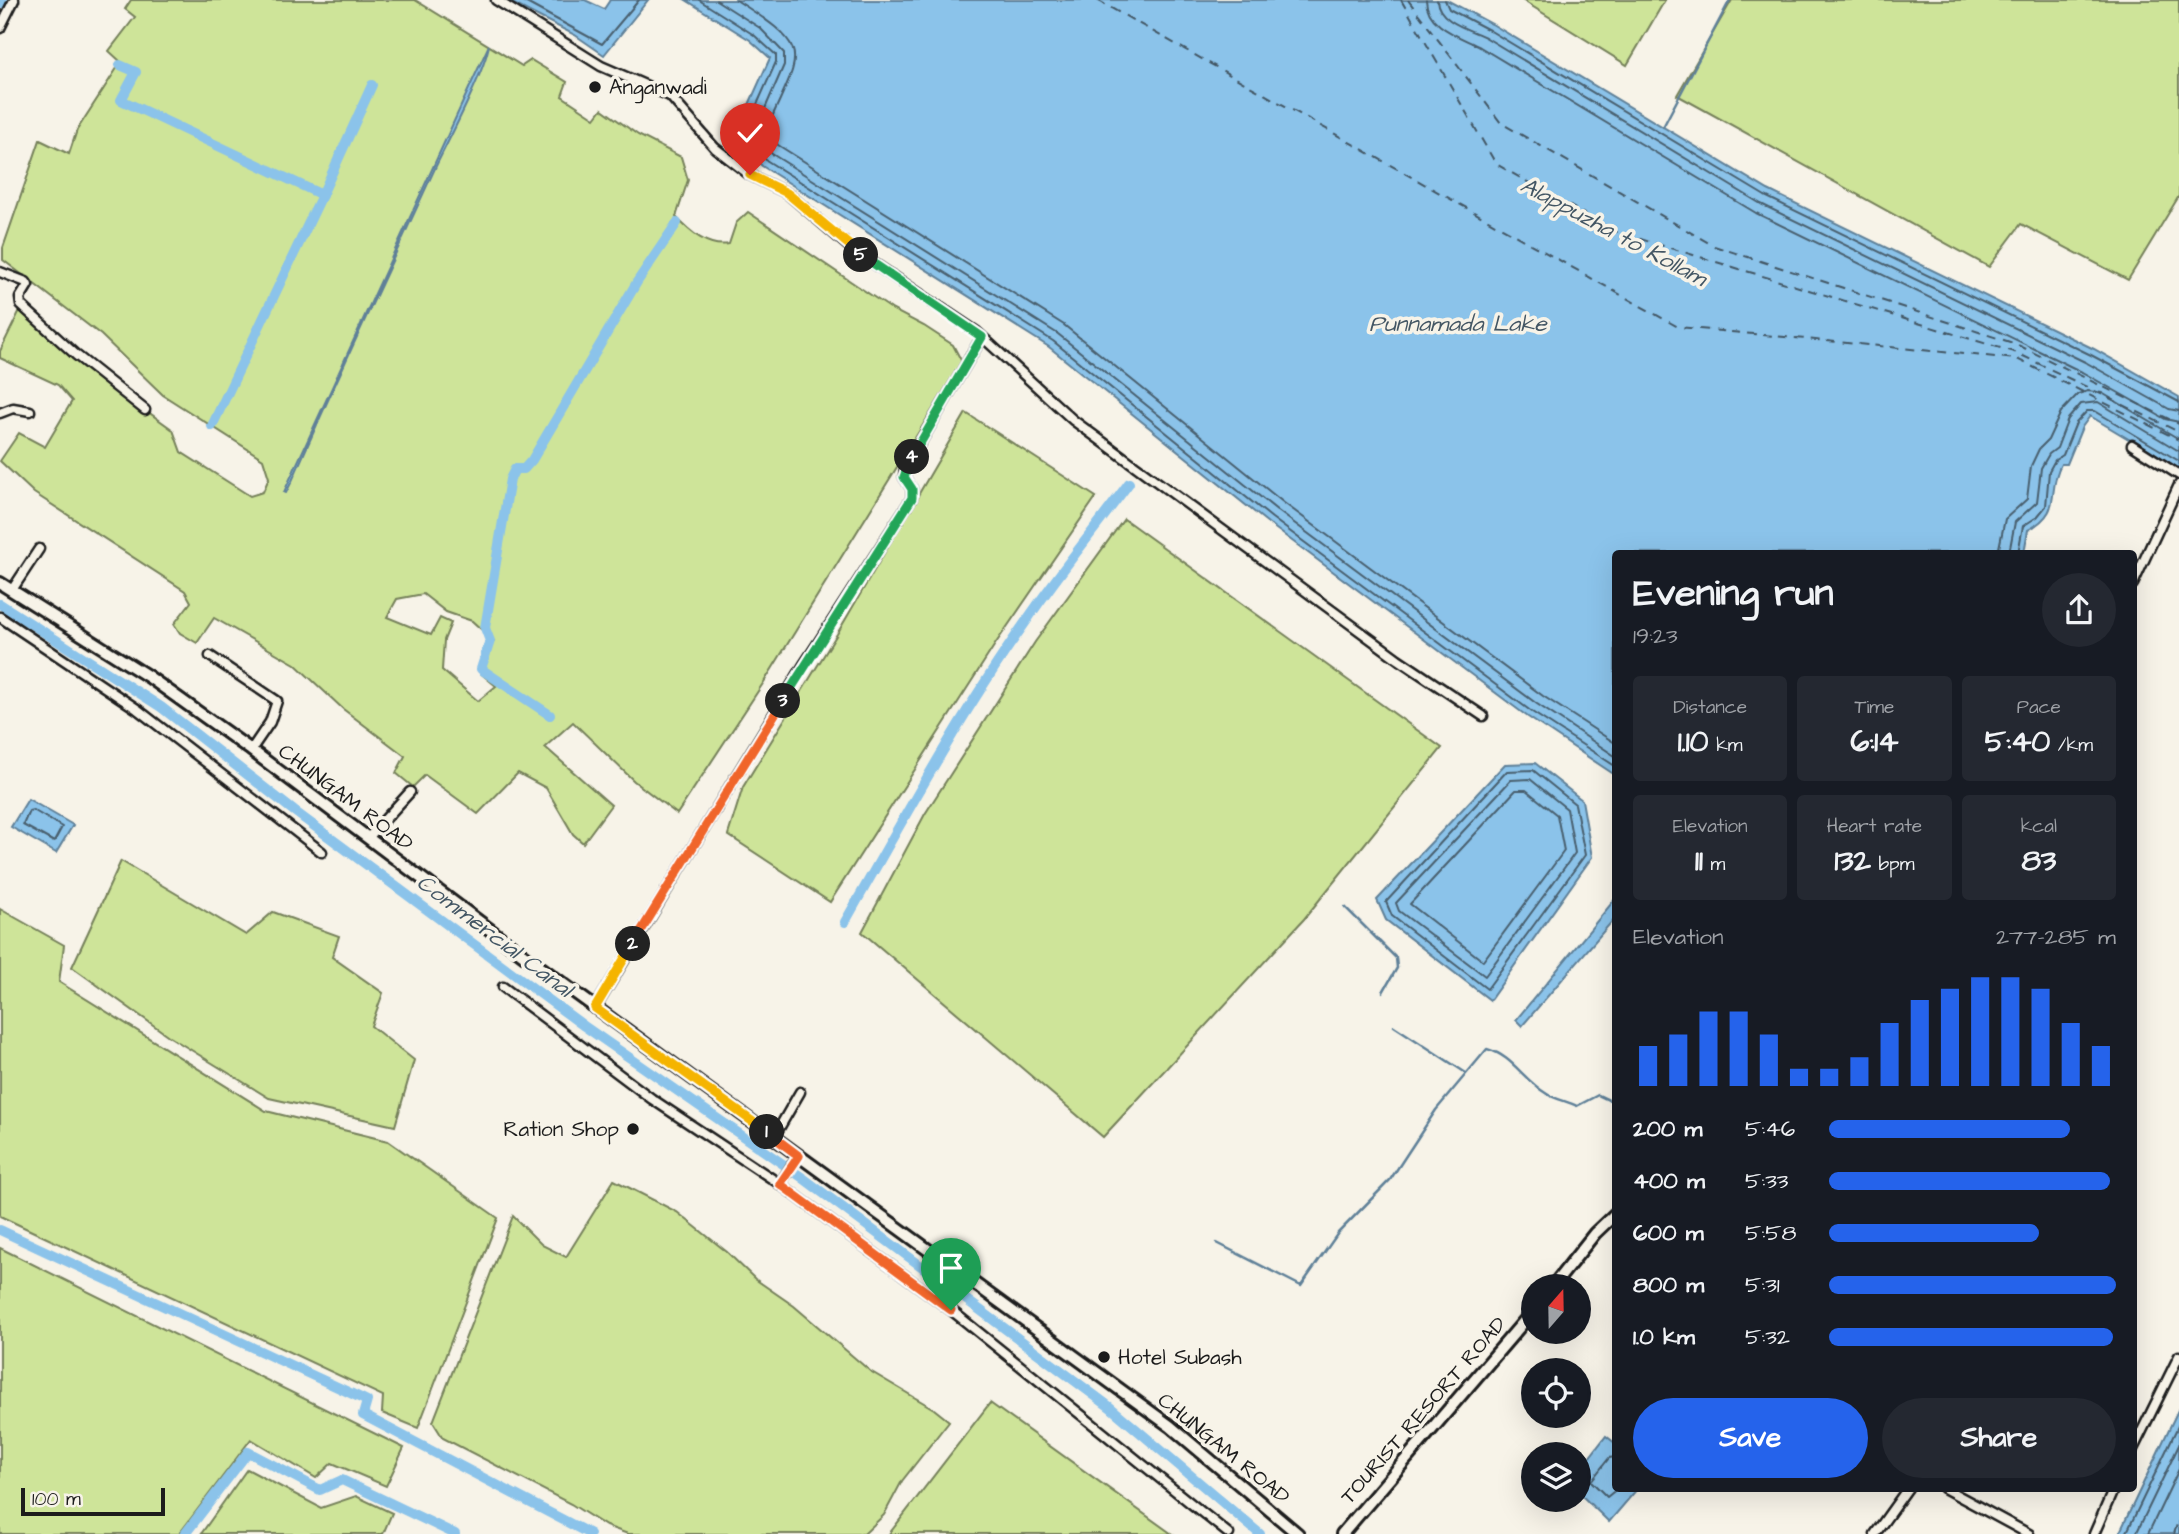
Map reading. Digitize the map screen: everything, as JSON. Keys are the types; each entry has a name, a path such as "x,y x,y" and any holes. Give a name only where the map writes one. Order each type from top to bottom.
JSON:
{"main road":[{"name":"CHUNGAM ROAD","path":"0,583 149,677 251,750 595,1008 774,1138 797,1159 1170,1426 1298,1534"},
{"path":"1563,1274 1595,1233 1612,1217"},
{"name":"TOURIST RESORT ROAD","path":"1342,1534 1521,1325"}],"street":[{"path":"0,29 14,0"},
{"path":"496,0 601,66 670,96 715,148 750,175 787,193 851,248 982,337 1073,420 1398,659 1466,708 1483,716"},
{"path":"0,272 26,282 28,285 20,298 21,305 76,355 145,410"},
{"path":"595,1008 805,663 912,498 912,489 904,477 905,469 982,337"},
{"path":"0,414 13,408 30,411"},
{"path":"2132,444 2179,475"},
{"path":"2137,575 2179,485"},
{"path":"12,590 39,549"},
{"path":"1,621 137,709 322,852"},
{"path":"210,656 277,701 270,722 251,750"},
{"path":"368,838 410,792"},
{"path":"503,987 652,1099 781,1182 951,1310 1229,1534"},
{"path":"774,1138 800,1092"},
{"path":"781,1182 797,1159"},
{"path":"2137,1441 2179,1356"},
{"path":"1875,1534 1905,1492"},
{"path":"1951,1492 2029,1534"},
{"path":"2094,1534 2112,1492"}],"green space":[{"path":"131,0 415,0 522,66 531,60 567,82 562,96 595,118 602,109 638,135 681,157 688,180 676,217 700,238 714,244 729,244 736,223 748,212 893,310 953,345 962,362 764,682 677,814 634,781 573,722 545,747 611,805 583,843 573,834 546,788 518,773 478,814 425,775 413,787 396,773 405,756 343,709 295,664 214,618 197,643 180,633 174,624 191,602 185,591 34,493 0,461 19,433 45,447 72,401 58,385 0,358 0,351 21,308 108,383 173,430 181,452 250,496 263,492 269,478 263,459 163,395 101,335 3,260 3,248 40,140 69,154 77,130 121,62 109,51 135,17 125,9","holes":["423,594 446,612 472,621 494,641 479,672 496,686 478,701 442,670 444,640 451,623 440,618 431,635 387,617 397,599"]},
{"path":"1522,0 1665,0 1627,65"},
{"path":"1732,0 2179,0 2179,196 2128,280 2021,224 1989,267 1677,95"},
{"path":"966,413 1096,497 996,643 830,902 728,835 743,787 837,634"},
{"path":"1124,519 1442,748 1304,919 1103,1137 862,932 925,814 1035,642"},
{"path":"121,861 246,935 273,912 339,936 332,957 383,993 371,1026 414,1060 395,1126 269,1098 170,1037 72,967"},
{"path":"0,909 64,945 59,982 266,1111 388,1141 498,1218 418,1428 382,1413 383,1396 0,1216"},
{"path":"614,1180 677,1212 727,1252 755,1279 794,1306 870,1371 934,1409 949,1421 902,1481 884,1515 864,1534 628,1534 606,1526 571,1504 443,1438 433,1422 513,1216 542,1245 566,1257"},
{"path":"0,1248 404,1448 386,1486 332,1463 316,1478 251,1439 179,1534 0,1534"},
{"path":"990,1403 1172,1534 889,1534"},
{"path":"247,1469 321,1508 356,1496 392,1513 383,1534 201,1534"}],"water":[{"path":"506,0 585,0 604,9 610,0 648,0 604,55 575,35"},
{"name":"Punnamada Lake","path":"686,0 1447,0 1492,24 1768,190 2094,349 2179,397 2179,469 2090,416 2082,427 2067,464 2061,464 2046,516 2028,530 2025,550 1612,550 1612,773 1528,717 1268,523 1049,347 762,166 734,138 770,58 750,40"},
{"path":"489,45 474,88 286,493 284,492"},
{"path":"1535,763 1582,800 1592,857 1490,1000 1386,920 1377,900 1505,764"},
{"path":"28,799 73,825 56,853 11,827"},
{"path":"1612,903 1612,921 1522,1026 1516,1020"},
{"path":"2179,1408 2179,1534 2119,1534"},
{"path":"1606,1436 1612,1441 1612,1492 1635,1492 1609,1522 1591,1505 1591,1455"}],"waterway":[{"path":"0,4 2,0"},
{"path":"1663,127 1730,0"},
{"path":"120,65 136,72 121,100 322,195 372,85"},
{"path":"212,426 322,195"},
{"path":"550,715 481,669 490,641 485,628 510,479 515,469 524,469 532,460 637,282 677,223"},
{"path":"845,922 978,693 1039,603 1129,483"},
{"name":"Commercial Canal","path":"0,604 161,707 294,811 584,1026 803,1178 1110,1407 1260,1534"},
{"path":"1345,907 1396,958 1397,968 1383,992"},
{"path":"1394,1026 1466,1073"},
{"path":"1217,1243 1301,1286 1338,1233 1390,1180 1436,1110 1487,1049 1511,1062 1538,1088 1554,1098 1577,1106 1598,1095 1612,1102"},
{"path":"0,1230 367,1401 363,1415 590,1534"},
{"path":"185,1534 248,1452 320,1490 342,1480 455,1534"}],"ferry route":[{"path":"1097,0 1678,327 2017,359 2179,440"},
{"path":"1401,0 1496,164 1614,231 2017,353 2179,432"},
{"path":"1408,0 1501,123 1714,246 2016,344 2179,424"},
{"path":"2174,1534 2179,1518"}],"place":[{"name":"Anganwadi","path":"595,87"},
{"name":"Ration Shop","path":"633,1129"},
{"name":"Hotel Subash","path":"1104,1357"}],"route":[{"path":"750,175 787,193 851,248 982,337 905,469 904,477 912,489 912,498 805,663 595,1008 799,1156 780,1184 951,1310"}],"water label":[{"name":"Alappuzha to Kollam","path":"1614,231"}]}
